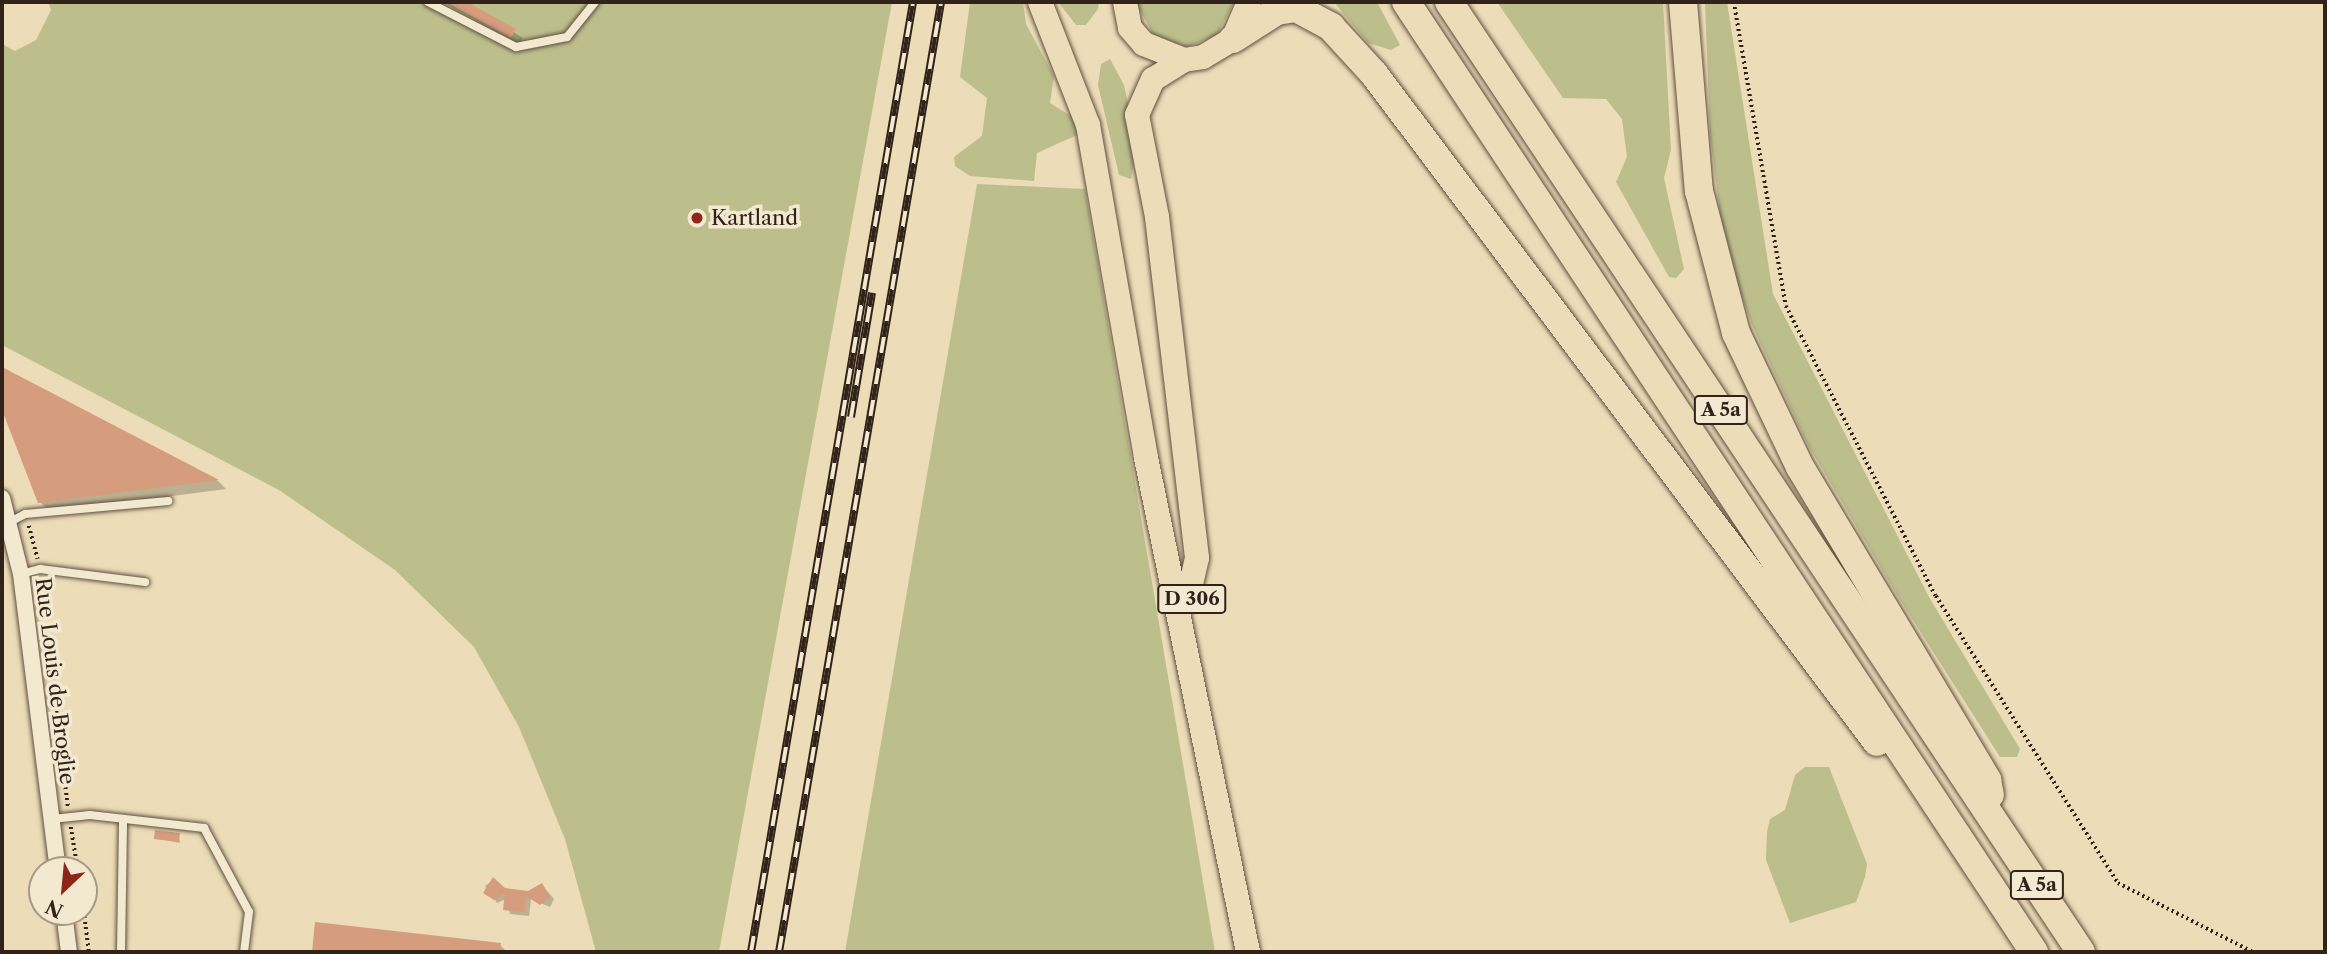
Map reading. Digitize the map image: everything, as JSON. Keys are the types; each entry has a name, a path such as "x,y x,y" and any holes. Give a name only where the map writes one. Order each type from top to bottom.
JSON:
{"highway":[{"name":"A 5a","path":"1406,2 2034,952"},
{"name":"A 5a","path":"1449,2 2081,952"},
{"path":"1684,2 1699,191 1736,333 1800,467 1987,780 1994,819"},
{"path":"1233,39 1265,17 1296,8 1331,27 1374,74 1876,741 1910,762"}],"main road":[{"name":"D 306","path":"1040,2 1088,125 1146,458 1248,952"},
{"path":"1125,2 1130,28 1144,44 1184,60"},
{"path":"1190,589 1197,558 1157,217 1138,115 1153,79 1184,60 1203,58 1233,39 1249,2"},
{"name":"D 306","path":"1110,248 1122,276 1190,589 1263,952"}],"street":[{"name":"Rue Louis de Broglie","path":"2,498 21,574 56,856"},
{"path":"66,926 69,952"}],"lane":[{"path":"428,2 516,47 567,37 595,2"},
{"path":"10,522 25,514 169,501"},
{"path":"21,574 40,569 145,582"},
{"path":"121,952 123,818"},
{"path":"52,819 123,818 204,828 249,912 244,952"}],"path":[{"path":"1734,2 1786,306 1936,596 2118,883 2253,952"},
{"path":"25,514 40,569 76,856"},
{"path":"86,926 89,952"}],"green space":[{"path":"48,2 892,2 719,952 596,952 565,839 519,727 474,647 395,570 279,490 2,345 2,44 15,51 36,40 51,10"},
{"path":"970,2 1023,2 1026,24 1054,76 1050,103 1079,121 1079,134 1037,153 1034,181 970,176 955,166 954,157 982,136 987,98 960,77"},
{"path":"1058,2 1099,2 1098,9 1086,25 1076,25"},
{"path":"1135,2 1234,2 1217,35 1187,47 1155,37"},
{"path":"1334,2 1377,2 1400,45 1391,50 1368,43"},
{"path":"1497,2 1663,2 1671,150 1664,178 1684,269 1676,278 1669,277 1616,182 1627,157 1622,119 1606,99 1563,98"},
{"path":"1705,2 1727,2 1773,294 1929,597 2020,749 2017,757 2000,757 1897,595 1808,445 1752,325 1724,245 1710,134"},
{"path":"1110,59 1124,85 1137,147 1131,179 1119,175 1098,85 1101,64"},
{"path":"977,184 1085,189 1215,952 845,952"},
{"path":"1805,767 1829,767 1867,864 1856,902 1790,923 1766,860 1767,832 1770,819 1785,810 1795,775"}],"building":[{"path":"446,2 467,2 516,29 511,38"},
{"path":"2,367 219,480 38,503 2,410"},
{"path":"155,830 180,833 179,842 154,839"},
{"path":"493,877 505,888 528,891 542,883 550,897 540,905 526,896 525,912 503,910 505,893 494,900 483,893"},
{"path":"315,922 501,943 500,952 312,952"}],"railway":[{"path":"751,952 913,2"},
{"path":"779,952 941,2"},
{"path":"851,417 872,293"}],"place":[{"name":"Kartland","path":"697,218"}]}
